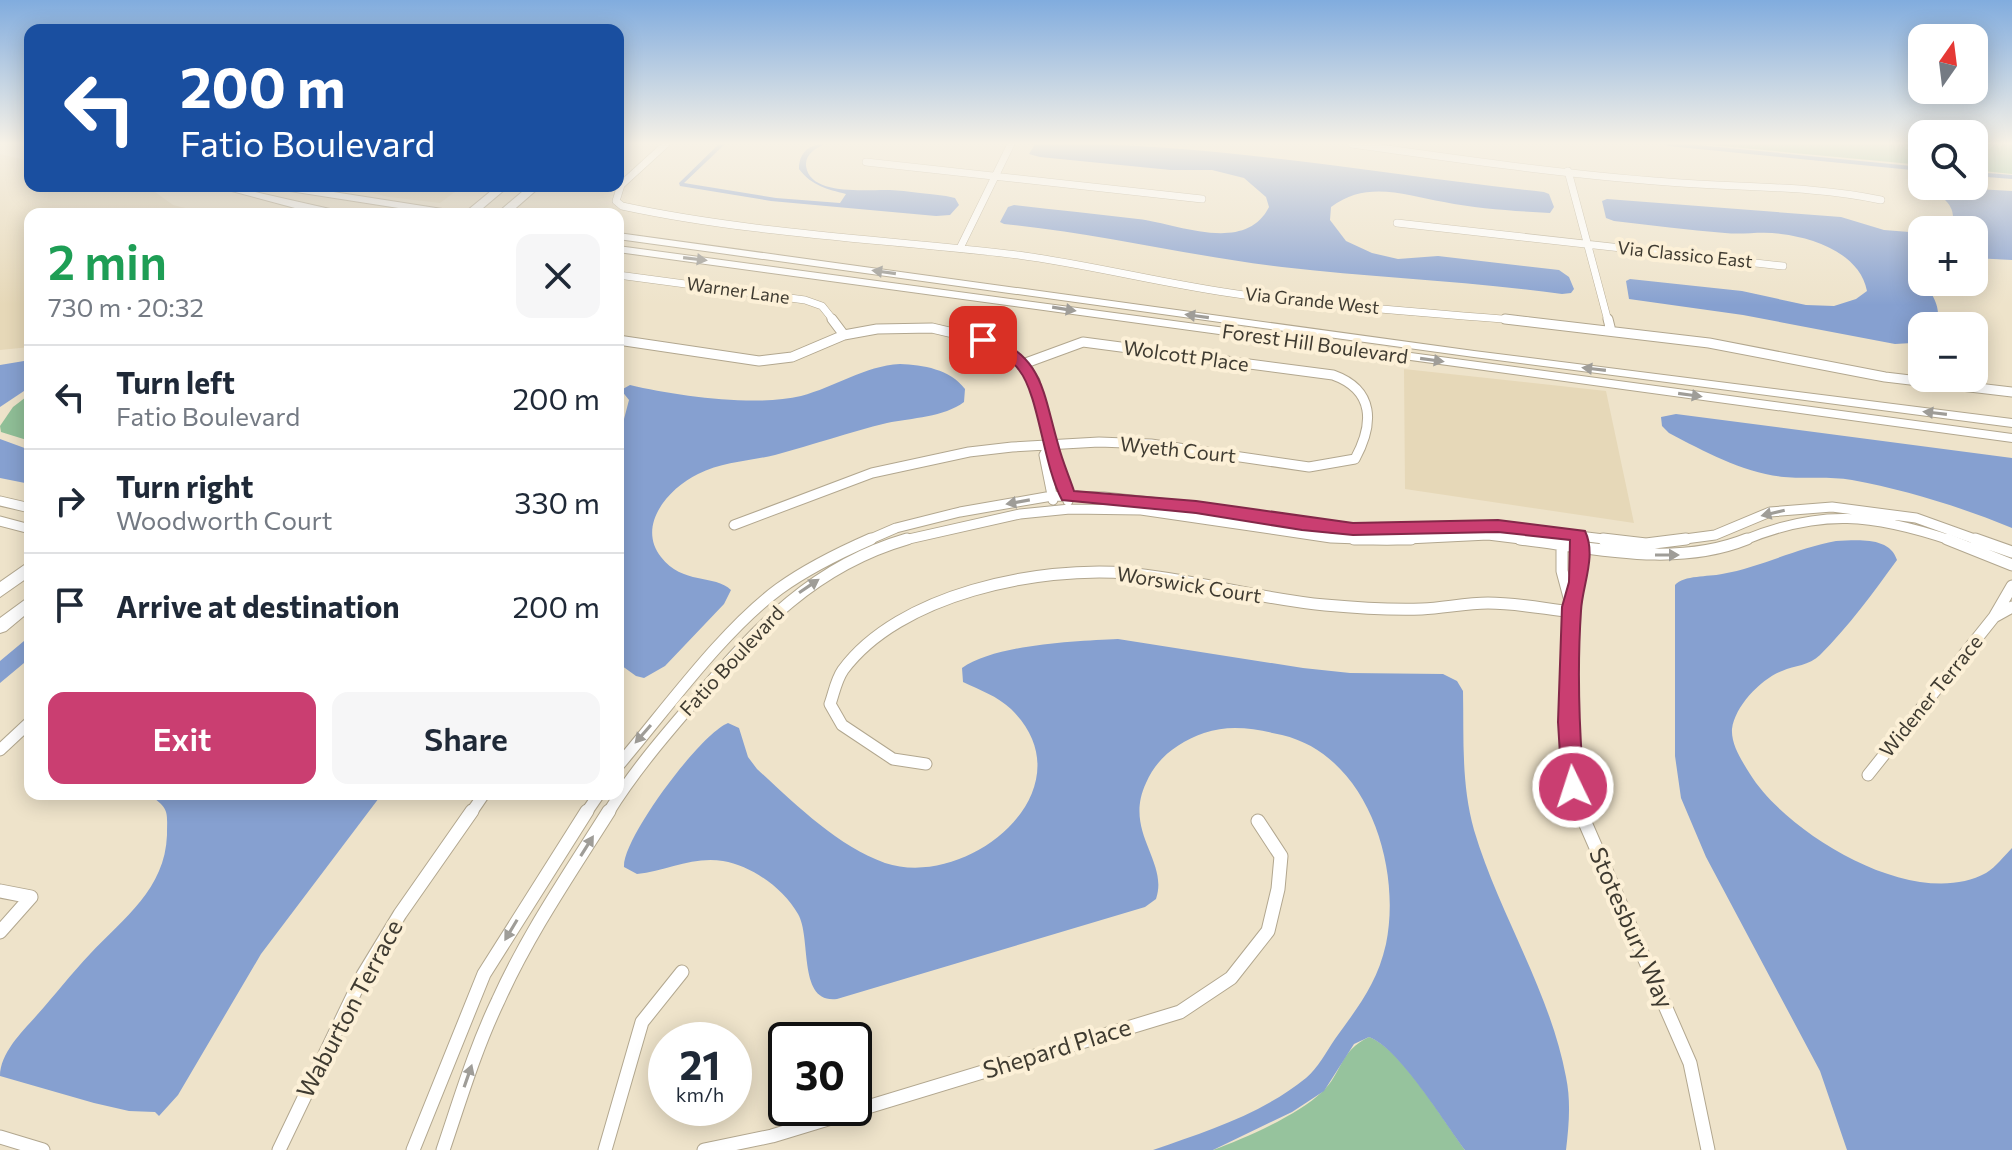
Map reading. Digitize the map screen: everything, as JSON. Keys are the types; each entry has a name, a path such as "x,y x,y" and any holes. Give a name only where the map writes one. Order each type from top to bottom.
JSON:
{"main road":[{"path":"265,198 312,208"},
{"path":"351,198 417,208"},
{"name":"Forest Hill Boulevard","path":"624,237 1474,354 2012,423"},
{"name":"Forest Hill Boulevard","path":"624,250 2012,438"},
{"path":"0,591 24,572"},
{"path":"0,627 24,607"}],"street":[{"name":"Via Grande West","path":"616,198 616,201 633,210 674,217 805,235 960,248 1243,295 1709,343 1885,377 2012,392"},
{"path":"960,248 986,198"},
{"path":"1190,198 1202,199"},
{"path":"1574,198 1611,331"},
{"path":"1868,198 1881,200"},
{"name":"Via Classico East","path":"1397,223 1783,266"},
{"name":"Warner Lane","path":"624,276 805,300 822,306 844,335"},
{"path":"624,341 767,361 792,357 844,335 905,326 945,330 983,340 1007,351 1023,364 1041,399 1050,445 1070,509"},
{"name":"Wolcott Place","path":"1023,364 1083,342 1333,375 1351,381"},
{"name":"Wyeth Court","path":"734,525 872,473 969,452 1050,445 1151,444 1309,467 1332,465 1355,459 1363,446 1367,405 1362,392 1351,381"},
{"path":"1050,445 1044,455 1055,510"},
{"name":"Fatio Boulevard","path":"624,759 741,622 779,589 831,556 896,528 960,512 1052,496 1196,507 1353,529 1498,526 1658,555 1685,555 1732,545 1781,525 1818,518 1850,518 1890,523 1955,540 2012,565"},
{"path":"0,501 24,507"},
{"name":"Fatio Boulevard","path":"1580,541 1646,544 1682,541 1715,535 1770,512 1832,507 1916,518 2012,552"},
{"name":"Fatio Boulevard","path":"624,791 647,755 753,633 801,591 838,567 868,553 948,528 1055,510 1141,510 1331,538 1387,540 1488,535 1562,538"},
{"path":"0,521 24,527"},
{"name":"Stotesbury Way","path":"1562,538 1562,571 1572,610"},
{"name":"Stotesbury Way","path":"1580,541 1579,582 1572,610 1568,722 1573,787 1586,829 1690,1063 1708,1150"},
{"name":"Worswick Court","path":"926,764 893,759 842,725 830,704 841,672 869,643 899,620 928,606 981,590 1032,578 1095,572 1145,576 1309,604 1420,609 1487,603 1572,610"},
{"name":"Widener Terrace","path":"1868,775 1994,617 2012,586"},
{"name":"Widener Terrace","path":"1994,617 2012,607"},
{"path":"0,750 24,728"},
{"name":"Waburton Terrace","path":"279,1150 363,975 400,914 480,800"},
{"path":"413,1150 484,974 563,845 595,800"},
{"name":"Fatio Boulevard","path":"443,1150 477,1049 529,939 618,800"},
{"name":"Shepard Place","path":"704,1150 772,1136 1180,1012 1231,978 1268,931 1278,889 1281,856 1258,821"},
{"path":"0,891 31,897 0,932"},
{"path":"605,1150 642,1022 682,972"},
{"path":"0,1137 43,1150"}],"shaded area":[{"path":"0,198 163,198 173,205 185,208 24,208 24,348 0,350"},
{"path":"395,198 447,198 440,203"},
{"path":"1404,369 1606,391 1634,523 1405,489"}],"green space":[{"path":"24,399 24,439 1,432 0,426 13,407"},
{"path":"1369,1037 1394,1055 1407,1070 1465,1150 1213,1150 1270,1126 1312,1101 1329,1085 1352,1049"}],"water":[{"path":"751,198 840,203 844,198 954,198 959,205 950,215 936,216"},
{"path":"1266,198 1348,198 1331,207 1330,220 1346,241 1372,253 1398,259 1438,256 1559,270 1569,277 1574,289 1571,293 1562,294 1282,267 1000,222 1008,207 1014,205 1227,233 1244,230 1258,221 1269,207"},
{"path":"1424,198 1550,198 1554,207 1550,213"},
{"path":"2012,198 2012,260 1988,259 1988,216 1953,216 1945,200"},
{"path":"1602,201 1841,217 1884,230 1908,232 1908,296 1933,296 1938,312 1908,312 1908,343 1895,344 1743,315 1629,299 1626,281 1630,279 1742,291 1806,305 1834,306 1856,299 1867,291 1863,278 1846,258 1808,239 1774,233 1725,233 1614,221 1606,218"},
{"path":"24,361 24,391 0,407 0,365"},
{"path":"887,366 927,367 944,373 965,389 964,402 937,414 887,423 775,455 716,467 676,488 654,520 654,545 669,566 679,572 716,582 731,590 724,604 665,666 644,678 624,667 624,419 629,400 624,388 630,385 716,399 783,399 814,392"},
{"path":"1676,414 2012,458 2012,528 1933,500 1872,484 1843,479 1769,475 1740,466 1669,433 1662,426 1661,417"},
{"path":"0,439 24,448 24,483 0,478"},
{"path":"1836,541 1880,543 1893,552 1897,560 1851,621 1816,659 1774,675 1750,694 1734,720 1733,741 1750,774 1792,820 1855,861 1890,875 1924,882 1957,882 1986,873 2012,848 2012,1150 1847,1150 1820,1071 1706,857 1681,798 1675,756 1675,585 1684,579 1736,571"},
{"path":"1118,639 1303,668 1350,673 1443,674 1457,681 1463,691 1464,761 1470,813 1484,861 1536,983 1558,1045 1569,1095 1566,1150 1465,1150 1407,1070 1394,1055 1369,1037 1354,1044 1324,1091 1292,1112 1213,1150 1153,1150 1252,1112 1306,1078 1359,1005 1382,958 1390,913 1388,881 1383,849 1372,818 1356,789 1336,765 1312,747 1282,735 1243,728 1214,730 1178,746 1156,765 1140,800 1142,831 1157,872 1158,885 1156,899 1145,907 837,999 824,998 811,981 802,925 792,904 756,873 712,860 637,874 624,867 635,834 665,789 700,746 728,723 739,728 748,757 757,769 817,822 850,846 885,863 918,868 952,862 983,847 1010,826 1029,800 1037,770 1032,739 1011,709 963,682 962,668 977,660 1015,649"},
{"path":"24,641 24,663 0,683 0,661"},
{"path":"156,800 377,800 261,954 178,1095 159,1116 155,1112 129,1111 94,1103 0,1076 4,1059 19,1036 151,887 165,854 167,821 161,804"}],"route":[{"path":"983,340 1007,351 1023,364 1035,381 1050,445 1068,496 1196,507 1353,529 1498,526 1579,535 1579,582 1571,607 1568,722 1573,787"}]}
